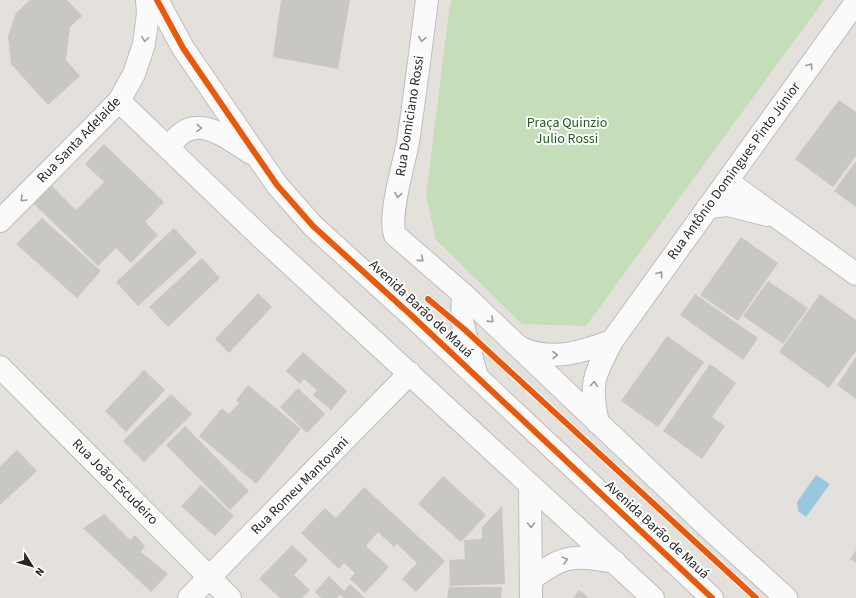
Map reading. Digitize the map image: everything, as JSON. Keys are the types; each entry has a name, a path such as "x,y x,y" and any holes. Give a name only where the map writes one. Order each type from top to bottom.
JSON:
{"street":[{"name":"Rua Santa Adelaide","path":"0,222 119,101 134,74 144,44 148,14 147,0"},
{"name":"Avenida Barão de Mauá","path":"158,0 183,48 257,156 278,185 313,226 412,316 712,598"},
{"name":"Rua Domiciano Rossi","path":"427,0 408,143 395,210 394,232 397,238 463,294"},
{"name":"Rua Antônio Domingues Pinto Júnior","path":"598,423 592,399 594,377 612,340 856,2"},
{"path":"119,101 170,148 262,238 653,598"},
{"path":"170,148 176,138 183,132 191,128 204,128 217,132 257,156"},
{"path":"727,181 856,274"},
{"path":"708,207 728,205 781,220"},
{"path":"463,294 462,321 477,378"},
{"path":"463,294 598,423 786,598"},
{"path":"518,346 533,354 555,356 578,353 612,340"},
{"name":"Rua João Escudeiro","path":"0,367 230,598"},
{"name":"Rua Romeu Mantovani","path":"189,598 410,373"},
{"path":"530,486 531,588"},
{"path":"531,588 550,565 562,560 588,557 615,562"}],"green space":[{"name":"Praça Quinzio Julio Rossi","path":"452,0 824,0 586,326 522,324 436,240 426,196 450,3"}],"water":[{"path":"816,475 830,484 806,517 798,511 797,502"}],"building":[{"path":"30,0 67,0 82,16 70,27 66,60 80,76 48,105 11,64 8,36 16,13"},
{"path":"281,0 350,0 338,69 273,57"},
{"path":"839,100 856,112 856,156 833,187 795,159"},
{"path":"104,144 164,202 145,222 158,235 131,263 116,248 98,266 33,203 51,185 76,210 104,182 85,164"},
{"path":"856,161 856,207 834,191"},
{"path":"42,218 101,271 77,298 16,244"},
{"path":"174,228 197,253 138,306 116,282"},
{"path":"741,237 778,263 738,321 700,295"},
{"path":"202,258 220,278 168,327 149,307"},
{"path":"768,281 808,308 783,344 743,316"},
{"path":"258,293 272,307 229,353 215,339"},
{"path":"695,294 758,338 743,360 680,315"},
{"path":"820,294 856,320 856,351 829,388 779,352"},
{"path":"667,336 704,362 658,427 621,401"},
{"path":"303,352 347,391 331,410 313,395 317,390 304,379 300,384 286,371"},
{"path":"856,357 856,399 837,385"},
{"path":"710,364 736,383 712,417 725,426 702,459 663,431"},
{"path":"144,370 165,390 126,432 105,411"},
{"path":"248,385 301,429 256,484 199,436 222,408 229,414 239,403 236,400"},
{"path":"298,388 325,414 307,433 280,407"},
{"path":"171,394 192,414 144,462 123,441"},
{"path":"185,426 249,491 230,510 166,445"},
{"path":"17,450 37,471 0,505 0,466"},
{"path":"443,476 486,515 461,542 418,504"},
{"path":"201,485 234,516 215,536 181,506"},
{"path":"364,487 445,561 416,592 402,579 417,563 397,544 394,547 378,532 366,546 389,567 365,593 350,579 355,573 344,563 339,569 301,533 325,508 336,518"},
{"path":"502,506 505,584 450,586 449,560 465,559 464,540 482,539 482,527"},
{"path":"104,514 130,540 135,535 145,546 141,552 168,574 151,592 83,528"},
{"path":"292,545 308,560 294,575 310,590 302,598 280,598 259,579"},
{"path":"856,550 856,563 850,559"},
{"path":"329,576 344,591 350,584 365,598 344,598 340,595 337,598 321,598 315,592"},
{"path":"449,587 502,587 501,598 447,598"},
{"path":"579,590 589,598 573,598"}],"cycle path":[{"path":"157,0 183,48 277,185 313,226 412,316 712,598"},
{"path":"428,299 464,329 756,598"}]}
